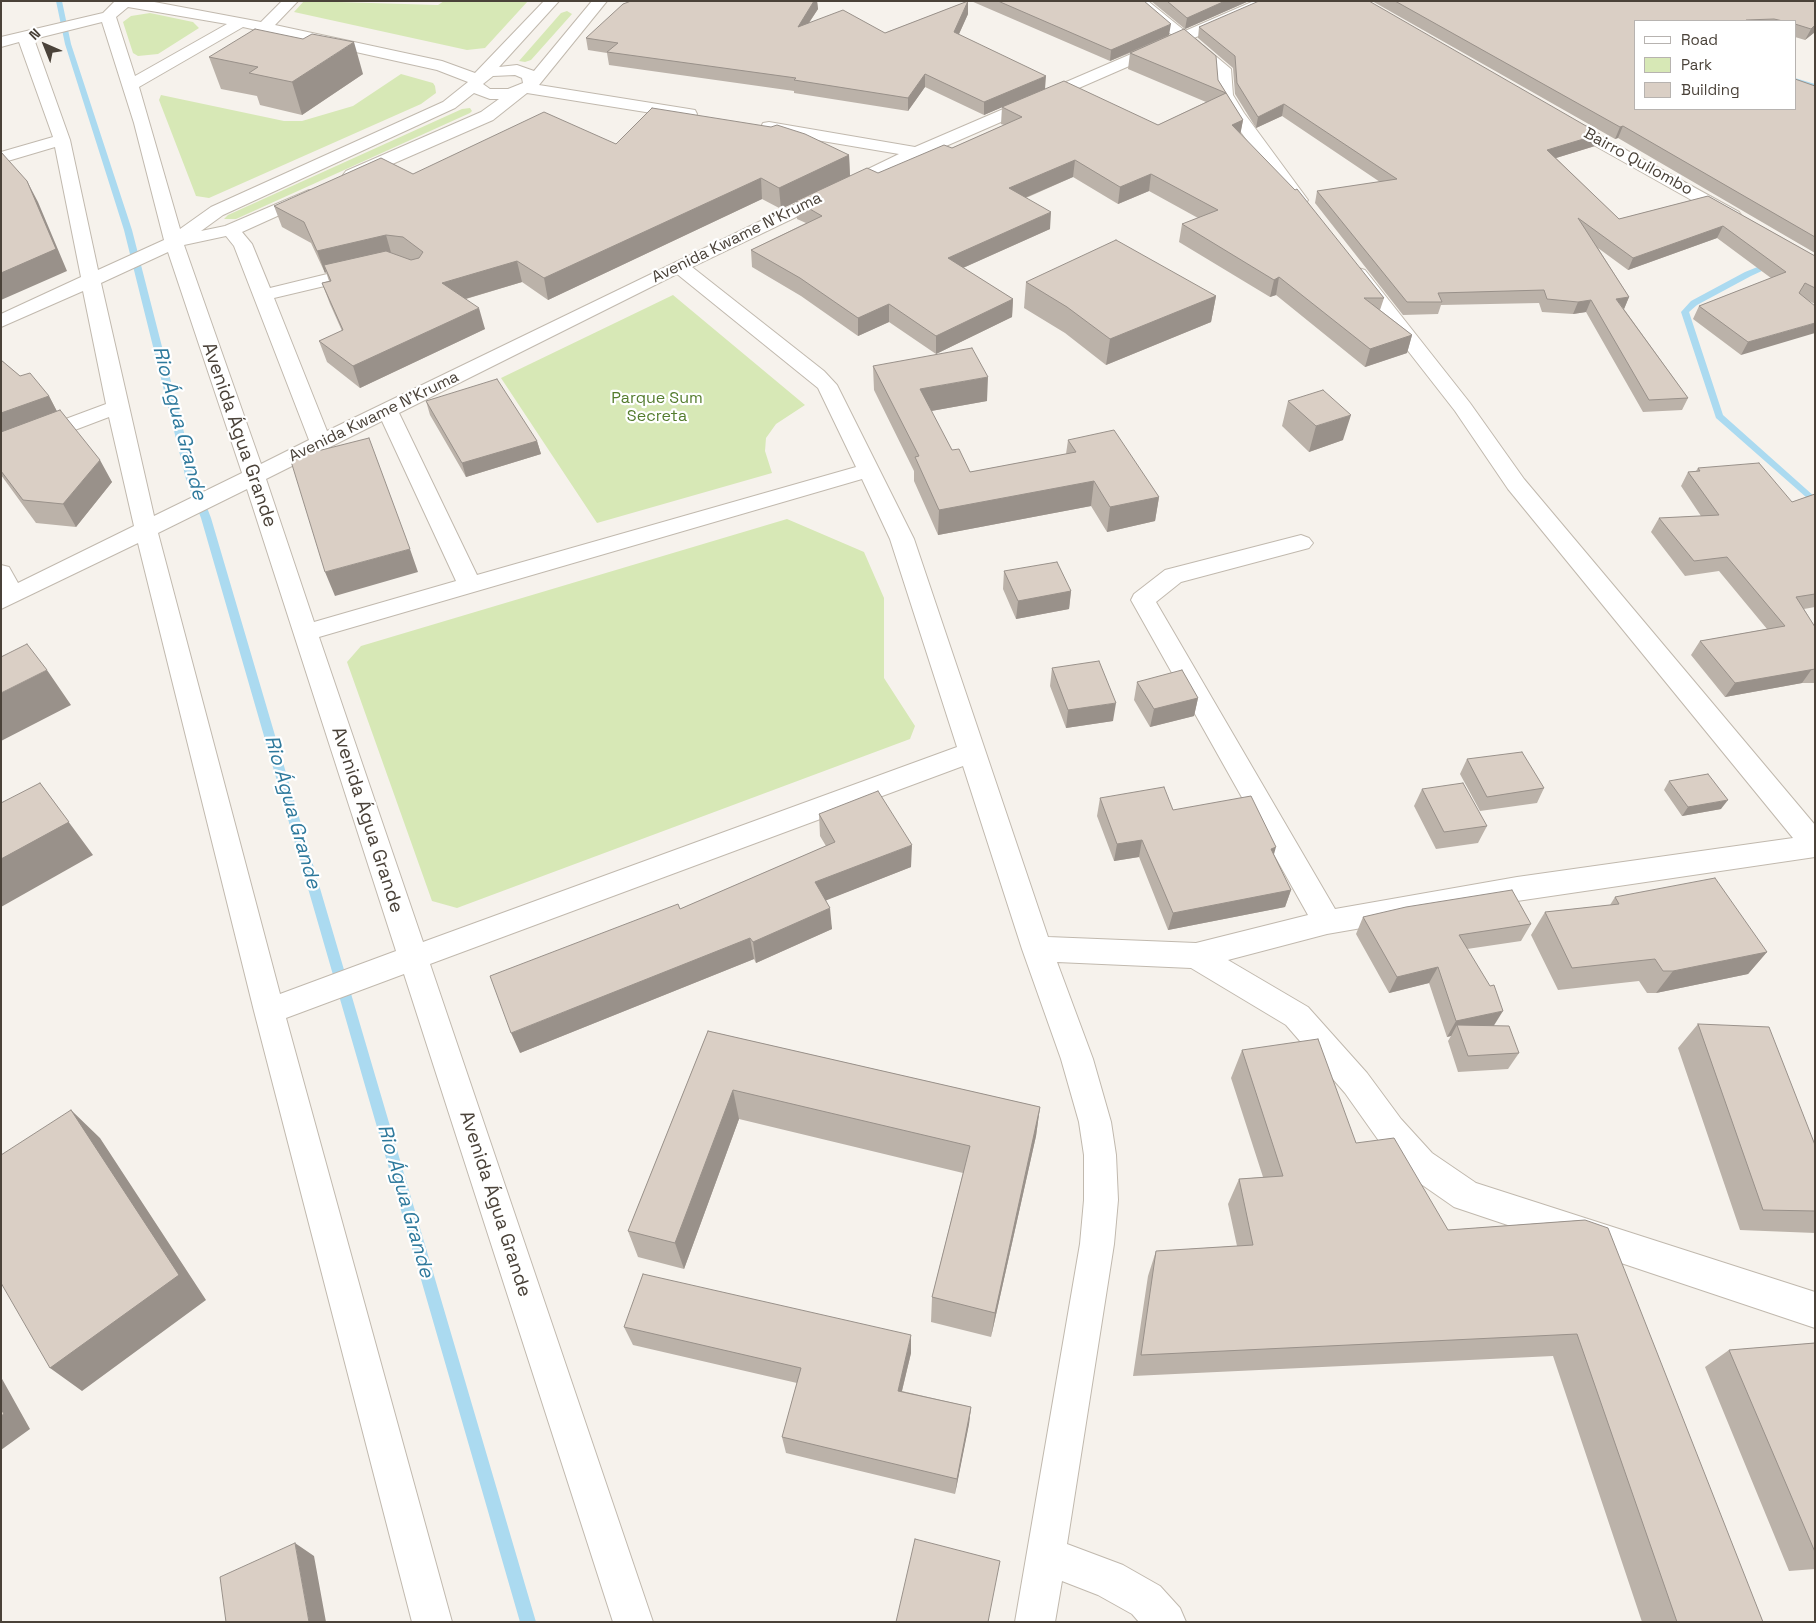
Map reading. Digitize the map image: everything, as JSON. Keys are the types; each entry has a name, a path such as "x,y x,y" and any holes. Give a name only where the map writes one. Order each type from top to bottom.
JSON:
{"street":[{"path":"264,27 291,1"},
{"path":"1,321 164,247 218,211 449,105 478,80 552,1"},
{"path":"164,247 230,230 486,116 525,88 600,1"},
{"path":"1139,1 1181,37 1223,69 1225,95 1236,114 1312,216"},
{"name":"Avenida Kwame N’Kruma","path":"7,598 679,266 916,152 1267,1"},
{"path":"1,42 34,34 114,8 241,22 442,66 478,80 498,70 517,70 530,75 525,88"},
{"name":"Avenida Água Grande","path":"114,8 164,247 254,477 633,1622"},
{"path":"130,85 241,22"},
{"path":"34,34 62,140 117,407 146,530 269,1010 432,1622"},
{"path":"478,80 482,92 490,94 525,88 702,116"},
{"name":"Bairro Quilombo","path":"1547,111 1744,223"},
{"path":"751,124 916,152"},
{"path":"1,158 62,140"},
{"path":"230,230 243,244 321,443"},
{"path":"1342,254 1463,407 1516,484 1815,845"},
{"path":"263,295 382,266"},
{"path":"679,266 817,374 827,386 869,470 902,538 1037,949 1077,1059 1095,1122 1100,1155 1101,1200 1097,1244 1047,1556 1034,1622"},
{"path":"1,451 117,407"},
{"path":"387,410 470,585"},
{"path":"305,634 869,470"},
{"path":"1301,543 1173,576 1143,600 1327,922"},
{"path":"1,573 7,598"},
{"path":"269,1010 973,752"},
{"path":"1037,949 1196,956 1327,922 1517,889 1815,845"},
{"path":"1196,956 1297,1016 1356,1083 1390,1130 1420,1164 1466,1196 1815,1310"},
{"path":"1047,1556 1109,1579 1146,1600 1166,1622"}],"green space":[{"path":"304,1 438,5 444,1 528,1 485,48 467,50 294,12"},
{"path":"567,11 572,14 531,60 519,61 561,13"},
{"path":"150,13 193,22 199,28 158,54 138,56 133,53 123,22 131,16"},
{"path":"401,74 433,83 436,93 421,104 209,198 196,196 159,100 161,95 284,121 302,121 353,106"},
{"path":"470,108 472,111 470,113 236,219 224,219 228,215 462,109"},
{"name":"Parque Sum Secreta","path":"673,295 805,405 776,424 766,438 765,451 772,473 597,523 501,378"},
{"path":"787,519 864,552 884,598 884,678 915,726 910,739 457,908 432,901 347,662 361,646"}],"building":[{"path":"631,1 814,1 798,27 843,10 885,33 968,1 954,32 1046,76 984,102 925,74 908,98 794,80 796,78 607,52 618,43 586,38 623,4"},
{"path":"998,1 1144,1 1171,24 1111,50"},
{"path":"1167,1 1225,1 1187,18"},
{"path":"1259,1 1369,1 1600,134 1547,150 1619,219 1708,196 1815,256 1815,288 1805,283 1799,293 1815,306 1815,323 1748,342 1699,306 1786,272 1723,226 1633,258 1578,218 1629,297 1616,299 1688,398 1649,400 1591,300 1578,302 1547,299 1544,290 1438,293 1442,302 1407,302 1317,191 1397,179 1284,104 1258,117 1237,83 1235,56 1199,27"},
{"path":"1395,1 1815,1 1815,25 1811,29 1796,24 1796,20 1634,20 1634,110 1796,110 1796,79 1815,86 1815,237 1623,126 1620,127"},
{"path":"255,29 303,39 312,34 354,42 292,82 249,73 258,67 209,57"},
{"path":"1184,29 1216,56 1218,80 1243,120 1232,125 1295,190 1297,189 1384,298 1364,298 1412,335 1370,349 1279,277 1274,280 1182,224 1218,210 1151,174 1120,187 1075,160 1009,188 1051,212 948,258 1013,299 936,336 889,304 858,318 800,278 751,250 822,216 796,201 867,168 878,173 944,145 952,148 1022,117 1002,107 1064,81 1158,125 1226,93 1130,53"},
{"path":"652,108 771,127 777,125 805,134 849,155 779,188 761,178 544,278 517,261 442,283 479,308 353,366 319,341 343,330 322,283 331,281 324,265 386,251 411,260 419,258 423,252 403,237 386,235 317,251 304,222 274,206 381,158 413,174 544,112 616,144"},
{"path":"1,152 27,181 56,249 1,273"},
{"path":"1116,240 1216,296 1110,339 1067,307 1026,282"},
{"path":"972,348 988,377 920,389 952,450 959,449 970,472 1076,452 1068,440 1114,430 1159,497 1110,507 1094,481 939,510 915,457 919,456 873,366"},
{"path":"1,360 20,376 30,373 49,396 1,413"},
{"path":"497,379 537,441 462,463 426,401"},
{"path":"1323,390 1351,415 1316,426 1288,401"},
{"path":"60,410 100,460 63,504 23,500 1,471 1,432"},
{"path":"369,438 410,549 325,572 290,458"},
{"path":"1759,463 1792,502 1815,494 1815,594 1796,597 1815,627 1815,669 1735,683 1700,641 1785,626 1727,557 1694,561 1659,518 1719,515 1688,472 1700,471 1698,468"},
{"path":"1057,562 1071,591 1018,601 1004,571"},
{"path":"27,644 47,670 1,693 1,657"},
{"path":"1099,661 1116,703 1068,710 1052,668"},
{"path":"1182,670 1198,698 1154,709 1137,682"},
{"path":"1522,752 1544,788 1487,797 1467,759"},
{"path":"1708,774 1728,800 1688,807 1669,781"},
{"path":"40,783 69,822 1,859 1,803"},
{"path":"1463,783 1487,826 1444,832 1422,789"},
{"path":"1164,787 1173,810 1251,796 1276,847 1271,849 1291,890 1173,913 1142,840 1117,844 1100,798"},
{"path":"878,791 912,845 815,882 830,908 753,942 750,938 511,1033 490,976 678,904 680,909 835,842 819,814"},
{"path":"1715,878 1767,952 1673,971 1663,971 1655,959 1572,968 1545,912 1619,904 1615,897"},
{"path":"1512,890 1531,924 1459,935 1490,986 1494,985 1503,1011 1456,1021 1438,967 1397,977 1363,917 1406,907"},
{"path":"1698,1024 1769,1027 1815,1145 1815,1211 1763,1210"},
{"path":"1457,1025 1509,1026 1519,1053 1468,1056"},
{"path":"708,1031 1040,1107 995,1313 932,1297 970,1146 733,1090 675,1243 628,1231"},
{"path":"1318,1039 1356,1143 1394,1138 1448,1230 1585,1220 1608,1228 1763,1622 1677,1622 1577,1334 1141,1355 1156,1251 1253,1245 1239,1179 1283,1176 1242,1050"},
{"path":"71,1110 179,1275 50,1368 1,1283 1,1155"},
{"path":"643,1274 911,1335 898,1391 971,1407 957,1479 782,1437 801,1368 624,1327"},
{"path":"1815,1343 1815,1552 1729,1350"},
{"path":"915,1539 1000,1561 988,1622 896,1622"},
{"path":"295,1543 309,1622 226,1622 220,1577"}],"waterway":[{"name":"Rio Água Grande","path":"59,1 68,44 128,230 191,479 206,518 528,1622"},
{"path":"1796,80 1815,86"},
{"path":"1773,264 1748,274 1694,303 1685,312 1719,416 1815,502"}]}
